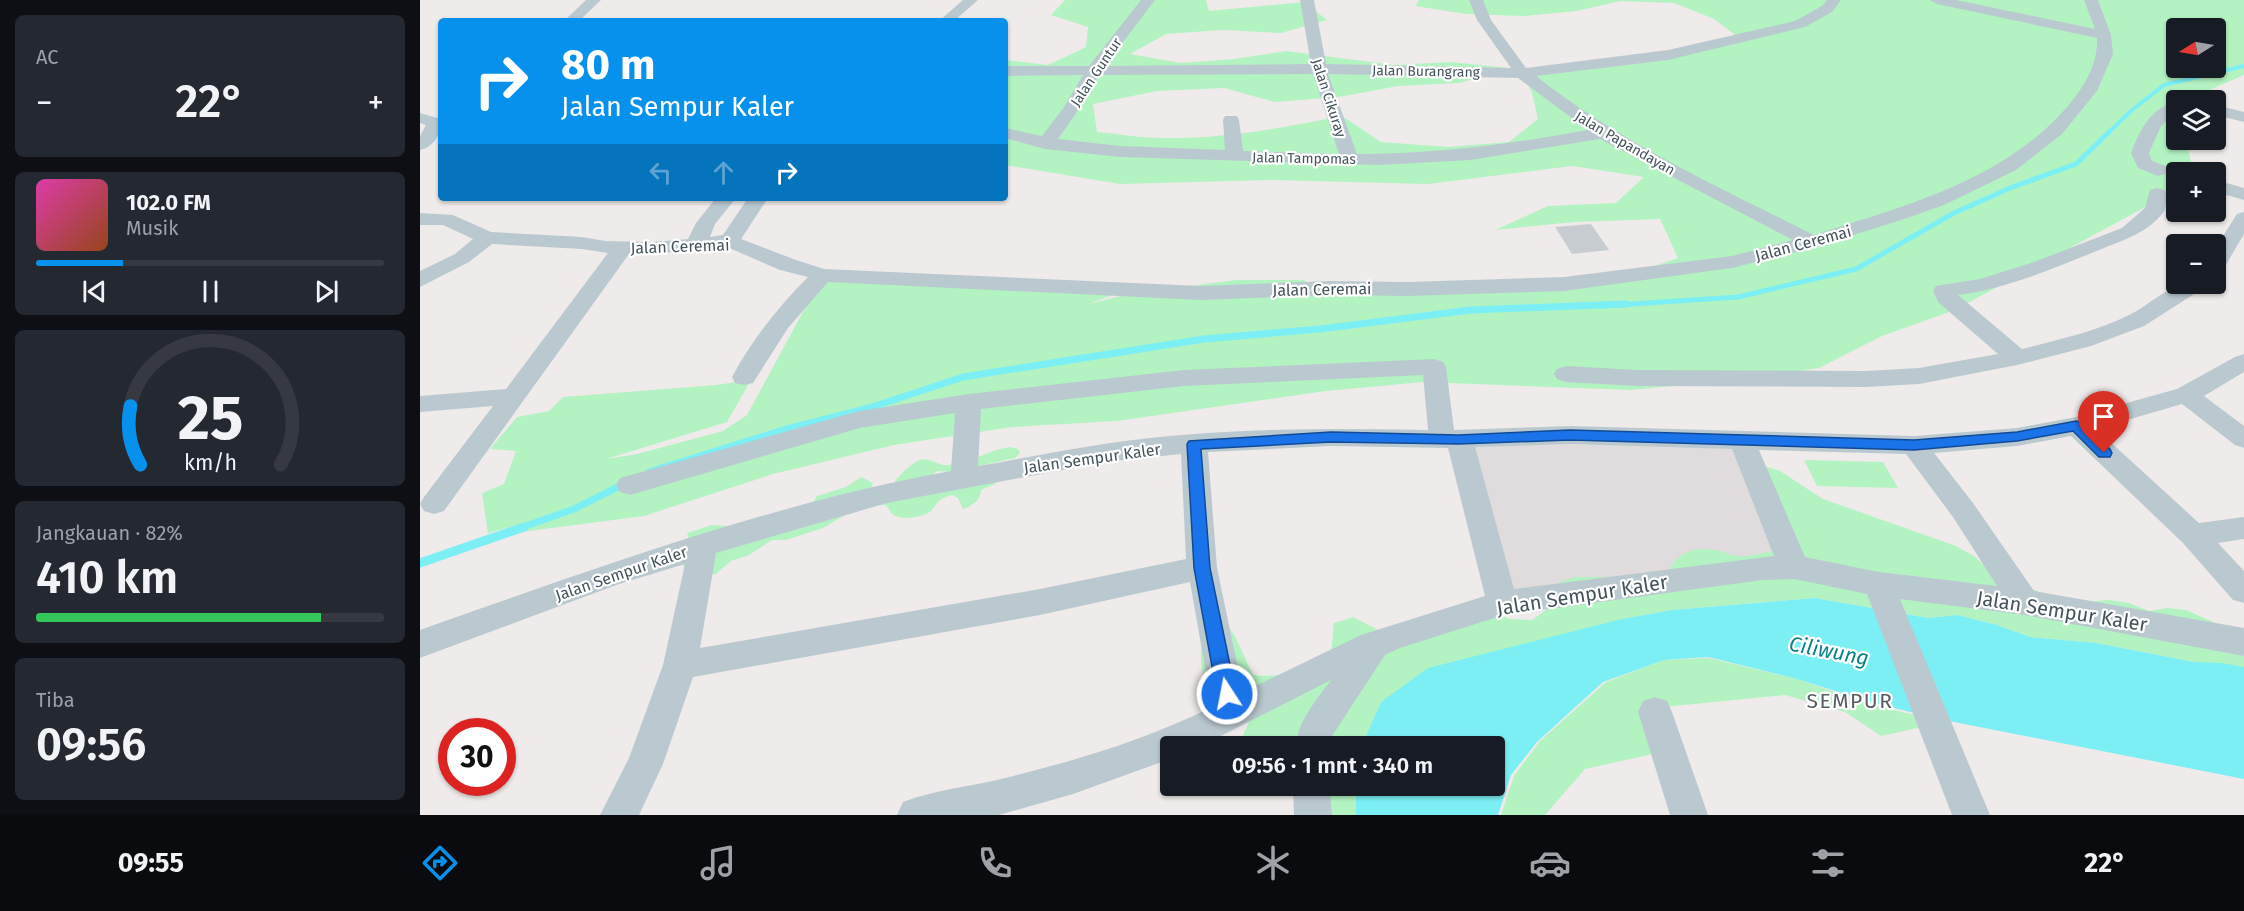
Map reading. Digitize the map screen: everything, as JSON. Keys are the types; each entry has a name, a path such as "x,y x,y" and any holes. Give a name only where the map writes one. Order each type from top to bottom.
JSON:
{"street":[{"path":"574,18 594,0"},
{"path":"950,18 971,0"},
{"name":"Jalan Guntur","path":"1045,144 1071,108 1094,70 1148,0"},
{"name":"Jalan Cikuray","path":"1307,0 1318,69 1350,159"},
{"name":"Jalan Papandayan","path":"1476,0 1484,20 1522,73 1603,133 1812,242"},
{"name":"Jalan Burangrang","path":"1008,71 1318,69 1522,73 1668,55 1800,24 1827,9 1834,0"},
{"path":"1937,0 2104,35"},
{"name":"Jalan Ceremai","path":"420,219 446,219 487,238 582,243 623,248 729,241 788,266 823,275 1200,293 1329,288 1520,286 1584,282 1732,262 1812,242 1937,201 2010,166 2056,130 2089,91 2105,54 2104,35 2091,0"},
{"path":"2158,170 2144,164 2140,153 2156,120 2166,111"},
{"path":"2226,112 2244,117"},
{"path":"1231,120 1234,156"},
{"path":"420,145 428,138 432,121"},
{"name":"Jalan Tampomas","path":"1008,135 1045,144 1166,154 1350,159 1428,158 1481,153 1603,133"},
{"path":"2226,189 2244,194"},
{"path":"2017,358 1946,297 1944,291 1983,285 2042,267 2129,232 2155,210 2157,194"},
{"path":"696,244 706,223 724,201"},
{"path":"729,241 756,201"},
{"path":"2226,247 2244,218"},
{"path":"420,280 462,258 487,238"},
{"path":"434,504 623,248"},
{"path":"744,377 772,332 796,301 823,275"},
{"path":"1566,374 1638,378 1866,379 1919,376 2017,358 2083,341 2136,321 2178,294"},
{"name":"Jalan Sempur Kaler","path":"420,644 610,575 887,493 1104,453 1194,444 1331,437 1451,439 1570,435 1914,445 2017,436 2076,426 2186,395 2244,362"},
{"path":"630,485 859,420 969,402 1184,378 1434,367 1451,439 1502,603"},
{"path":"2186,395 2244,439"},
{"path":"420,404 514,396"},
{"path":"964,478 969,402"},
{"path":"2076,426 2193,535 2244,591"},
{"path":"1742,440 1794,567"},
{"path":"1194,444 1202,568 1231,715"},
{"path":"1914,445 1963,510 2024,602"},
{"path":"2193,535 2244,528"},
{"path":"619,815 645,764 680,665 703,546"},
{"name":"Jalan Sempur Kaler","path":"916,815 1041,786 1165,745 1231,715 1373,644 1478,613 1502,603 1763,568 1794,567 1884,594 2024,602 2244,642"},
{"path":"680,665 1040,602 1202,568"},
{"path":"1884,594 1932,722 1971,815"},
{"path":"1314,736 1373,644"},
{"path":"1655,712 1689,815"},
{"path":"1312,796 1313,815"}],"shaded area":[{"path":"1459,439 1742,440 1794,567 1502,603"}],"green space":[{"path":"1065,0 1206,0 1209,11 1304,2 1327,20 1281,33 1222,30 1166,34 1130,54 1180,63 1234,59 1286,51 1394,65 1451,62 1509,68 1460,83 1398,86 1339,97 1275,102 1224,88 1157,91 1093,104 1097,132 1154,138 1185,138 1230,135 1342,116 1381,142 1448,147 1509,142 1538,119 1532,93 1522,73 1604,64 1739,38 1714,19 1674,3 1620,1 1577,11 1524,16 1466,14 1415,6 1419,0 2244,0 2244,75 2209,90 2166,90 2166,150 2188,150 2191,162 2166,162 2166,196 1955,310 1882,336 1819,368 1725,381 1631,390 1423,382 1326,391 1117,421 1012,427 894,445 773,474 644,516 507,534 517,525 488,533 482,493 504,484 516,451 490,449 517,417 549,411 563,397 716,385 751,380 727,422 606,459 637,454 723,431 747,415 823,275 1061,293 1118,293 1088,304 1129,294 1236,280 1304,280 1324,293 1613,280 1678,258 1660,219 1574,222 1495,230 1548,206 1616,203 1644,177 1572,166 1428,184 1271,180 1120,184 1008,165 1008,60 1048,65 1086,47 1088,27 1051,15"},
{"path":"1010,447 1018,449 1020,453 1015,458 951,472 937,471 931,476 1005,474 995,484 981,490 978,500 966,508 963,509 958,498 952,495 939,501 928,513 911,518 893,515 886,505 869,505 823,528 786,540 772,540 749,555 731,561 716,574 706,576 685,570 683,564 714,555 723,548 689,539 687,533 712,525 741,527 760,516 770,516 813,502 817,496 846,487 861,477 873,483 871,488 894,483 907,468 917,461 925,459 949,465"},
{"path":"1804,460 1883,462 1898,488 1817,486"},
{"path":"1764,466 1780,471 1823,499 1956,546 1974,556 2007,586 2035,590 2053,599 2073,603 2109,600 2129,603 2149,611 2167,608 2186,610 2244,638 2244,667 2194,662 2096,643 2030,637 1997,625 1957,615 1928,618 1815,598 1672,610 1622,619 1381,702 1366,736 1242,736 1251,718 1224,695 1207,687 1205,681 1201,660 1202,646 1207,634 1223,623 1234,634 1253,675 1284,674 1331,655 1334,623 1353,617 1384,633 1492,611 1509,619 1532,620 1545,611 1545,595 1556,584 1574,577 1666,577 1675,561 1694,550 1721,551 1734,556 1773,551"},
{"path":"1708,658 1797,679 1876,706 1945,722 1881,736 1845,712 1785,695 1664,707 1675,749 1585,769 1545,815 1501,815 1514,776 1540,741 1606,682 1664,660"},
{"path":"1315,796 1356,796 1356,815 1314,815"}],"water":[{"name":"Ciliwung","path":"1815,598 1928,618 1957,615 1997,625 2030,637 2096,643 2194,662 2244,667 2244,779 1944,720 1877,704 1797,679 1708,657 1664,660 1603,682 1537,742 1511,775 1505,793 1505,736 1366,736 1381,702 1428,668 1622,619 1672,610"},
{"path":"1356,796 1504,796 1498,815 1356,815"}],"building":[{"path":"1591,224 1609,250 1572,254 1555,227"}],"waterway":[{"path":"2107,134 2132,110 2164,85 2244,66"},
{"path":"1602,306 1738,297 1856,269 1954,213 2010,188 2076,164 2109,132"},
{"path":"649,472 783,430 869,408 963,377 1204,339 1320,329 1471,310 1626,304"},
{"path":"520,528 574,509 626,483"},
{"path":"420,563 524,527"}],"district":[{"name":"SEMPUR","path":"1850,701"}],"route":[{"path":"1227,694 1202,568 1194,444 1331,437 1459,439 1570,435 1914,445 2017,436 2076,426 2104,453"}]}
